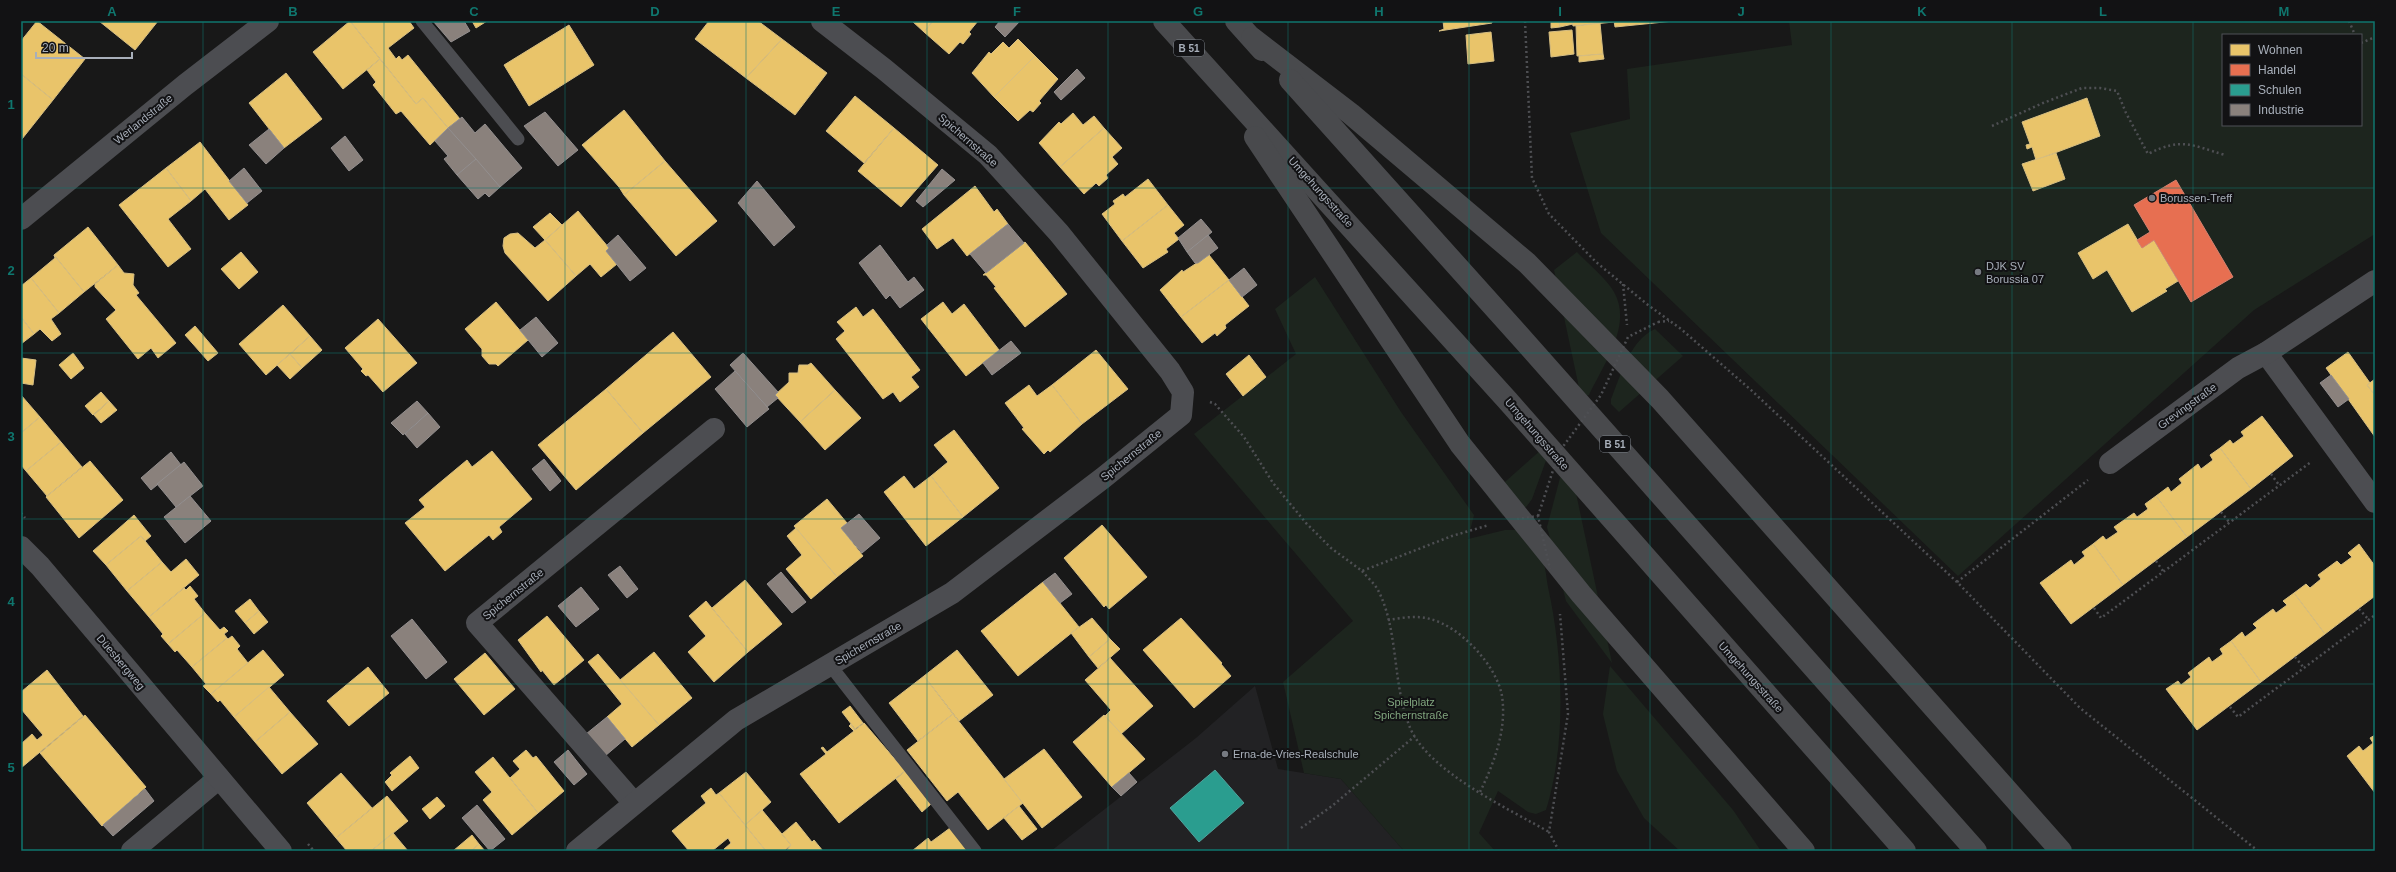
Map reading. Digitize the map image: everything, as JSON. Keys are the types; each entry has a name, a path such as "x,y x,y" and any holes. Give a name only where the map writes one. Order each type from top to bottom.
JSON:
{"highway":[{"name":"Umgehungsstraße","path":"1164,21 1503,395 1905,851"},
{"name":"B 51","path":"1236,21 1511,325 1976,851"},
{"path":"1252,38 1351,114 1527,263 1660,399 2061,851"},
{"path":"1215,76 1460,444 1581,594 1804,851"}],"street":[{"name":"Werlandstraße","path":"21,219 185,85 268,21"},
{"name":"Spichernstraße","path":"576,851 736,720 952,593 1103,478 1181,415 1183,392 1170,370 1059,233 988,155 884,69 822,21"},
{"name":"Grevingstraße","path":"2110,463 2238,368 2266,353 2375,281"},
{"path":"2266,353 2332,446 2375,502"},
{"name":"Spichernstraße","path":"634,803 477,623 714,429"},
{"name":"Düesbergweg","path":"21,547 45,572 281,851"},
{"path":"132,851 219,778"}],"lane":[{"path":"422,21 518,139"},
{"path":"830,665 975,851"}],"path":[{"path":"1525,21 1532,178 1549,214 1596,262 1670,321 1751,390 1957,582 2080,708 2258,851"},
{"path":"2349,21 2355,34"},
{"path":"2362,43 2375,37"},
{"path":"1992,126 2043,102 2082,88 2100,88 2117,92 2126,113 2148,154 2171,144 2185,144 2225,156"},
{"path":"1552,576 1538,516 1558,452 1601,395 1628,337 1625,295 1622,284"},
{"path":"1628,337 1658,322 1670,321"},
{"path":"1183,392 1215,404 1244,437 1273,483 1306,523 1331,548 1362,571 1377,589 1388,620 1393,656 1409,726 1422,746 1446,769 1480,792 1549,832 1559,851"},
{"path":"2094,608 2100,618 2332,446"},
{"path":"1957,582 2110,463"},
{"path":"2271,474 2279,485"},
{"path":"2221,512 2229,522"},
{"path":"1517,519 1538,516"},
{"path":"1362,571 1479,527"},
{"path":"2156,561 2163,571"},
{"path":"1549,832 1568,714 1565,663 1558,607"},
{"path":"2359,609 2369,620"},
{"path":"2230,707 2238,717 2375,615"},
{"path":"1388,620 1405,617 1431,619 1460,634 1488,662 1502,695 1501,730 1494,762 1480,792"},
{"path":"2296,657 2304,668"},
{"path":"1301,828 1332,806 1415,736"}],"shaded area":[{"name":"Erna-de-Vries-Realschule","path":"1255,686 1278,769 1341,779 1404,851 1051,851 1196,738"}],"green space":[{"name":"DJK SV Borussia 07","path":"1789,21 2375,21 2375,234 2254,310 1958,576 1601,233 1570,133 1630,119 1627,69 1792,45"},
{"path":"1577,252 1611,287 1619,305 1620,318 1614,345 1608,358 1589,395 1581,397 1554,270"},
{"name":"Spielplatz Spichernstraße","path":"1315,277 1401,412 1474,515 1468,539 1505,530 1522,530 1540,551 1543,559 1553,613 1559,670 1560,728 1553,784 1546,810 1536,814 1528,812 1498,791 1479,833 1495,851 1404,851 1341,779 1304,773 1283,682 1353,621 1194,434 1296,354 1275,309"},
{"path":"1655,329 1683,356 1619,412 1611,404 1611,399 1627,359 1639,341 1646,334"},
{"path":"1542,449 1548,455 1532,499 1520,512 1503,516 1488,497"},
{"path":"1569,460 1612,663 1566,601 1547,527 1560,478 1564,467"},
{"path":"1610,666 1733,810 1761,851 1680,851 1644,818 1617,771 1603,714"}],"building: Wohnen":[{"path":"37,21 85,59 53,100 21,74 21,41"},
{"path":"99,21 158,21 135,50"},
{"path":"350,21 409,21 414,28 388,48 396,59 399,56 402,60 408,55 460,119 448,128 423,98 416,104"},
{"path":"350,21 380,59 343,89 313,52"},
{"path":"472,21 487,21 476,28"},
{"path":"709,21 758,21 782,39 746,78 695,39"},
{"path":"912,21 933,21 924,32"},
{"path":"933,21 978,21 969,32 971,34 963,44 960,42 949,54 924,32"},
{"path":"1443,21 1492,21 1492,23 1439,31 1444,29"},
{"path":"1551,21 1559,21 1560,27 1551,28"},
{"path":"1559,21 1572,21 1573,24 1560,27"},
{"path":"1572,21 1614,21 1614,22 1573,26"},
{"path":"1614,21 1674,21 1615,27"},
{"path":"1600,23 1603,54 1577,56 1576,26"},
{"path":"569,25 594,65 529,106 504,65"},
{"path":"1572,30 1574,54 1551,57 1549,32"},
{"path":"1491,32 1494,61 1468,64 1466,35"},
{"path":"782,39 827,73 795,115 746,78"},
{"path":"1018,39 1035,56 994,97 972,73 989,52 991,54 1003,42 1009,48"},
{"path":"1603,54 1604,59 1579,62 1579,56"},
{"path":"1035,56 1058,79 1039,101 1041,103 1033,112 1030,110 1018,121 994,97"},
{"path":"380,59 416,104 423,98 448,128 430,145 401,111 396,114 373,85 376,82 367,70"},
{"path":"286,73 322,119 284,148 249,103"},
{"path":"21,74 53,100 22,139 21,138"},
{"path":"855,96 894,128 864,163 826,131"},
{"path":"2087,98 2100,136 2036,160 2032,147 2027,149 2026,145 2030,144 2022,122"},
{"path":"624,110 665,161 624,195 619,187 582,145"},
{"path":"1073,113 1083,125 1094,116 1104,128 1060,167 1039,143 1059,122 1061,124"},
{"path":"894,128 938,165 901,207 858,171"},
{"path":"1104,128 1122,148 1112,157 1118,164 1106,175 1108,178 1099,186 1096,183 1084,194 1060,167"},
{"path":"200,142 248,205 229,220 205,189 191,201 166,168"},
{"path":"2056,153 2065,179 2033,191 2022,164"},
{"path":"665,161 717,221 676,256 624,195"},
{"path":"166,168 191,201 168,219 191,249 168,267 119,205"},
{"path":"1148,179 1168,205 1122,241 1102,214 1115,204 1113,201 1123,194 1125,197"},
{"path":"975,186 994,212 997,209 1008,224 967,256 953,238 937,249 922,229"},
{"path":"1168,205 1184,225 1174,233 1179,239 1166,249 1168,252 1143,268 1122,241"},
{"path":"578,211 609,248 606,251 617,264 601,277 590,264 576,276 545,240"},
{"path":"550,213 562,225 545,240 533,227"},
{"path":"2128,224 2142,248 2154,240 2178,281 2165,289 2167,291 2132,312 2107,270 2093,279 2078,253"},
{"path":"88,227 118,265 84,292 54,255"},
{"path":"518,233 535,248 545,240 576,276 548,301 505,253 503,246 504,238 510,234"},
{"path":"1025,242 1067,294 1025,327 994,288 996,287 986,275 983,275"},
{"path":"241,252 258,272 239,289 221,269"},
{"path":"54,255 84,292 59,313 31,278 55,258"},
{"path":"1209,255 1229,280 1181,317 1160,290 1182,270 1183,272"},
{"path":"118,265 124,273 134,274 133,285 139,293 136,295 176,343 158,358 151,348 138,359 106,319 116,310 95,287 95,284"},
{"path":"31,278 59,313 51,319 61,334 52,341 40,329 34,334 21,317 21,286"},
{"path":"1229,280 1249,306 1225,325 1226,328 1217,336 1215,333 1202,343 1181,317"},
{"path":"496,302 528,340 498,366 496,364 489,364 482,356 482,349 465,329"},
{"path":"943,302 952,314 964,304 999,350 966,376 921,319"},
{"path":"283,305 310,336 266,375 239,344"},
{"path":"856,307 863,317 873,309 920,370 911,377 919,387 900,402 893,392 883,399 836,339 845,331 837,322"},
{"path":"21,317 34,334 21,344"},
{"path":"378,319 417,363 383,392 368,375 366,376 361,371 363,369 345,348"},
{"path":"195,326 218,353 208,361 185,335"},
{"path":"673,332 711,377 643,433 606,389"},
{"path":"310,336 322,350 302,368 290,354"},
{"path":"1096,350 1128,389 1082,424 1052,385"},
{"path":"2348,352 2370,383 2367,385 2375,395 2375,437 2326,368"},
{"path":"73,353 84,368 71,379 59,365"},
{"path":"290,354 302,368 290,379 277,365"},
{"path":"1249,355 1266,377 1243,396 1226,374"},
{"path":"21,358 36,360 33,385 21,383"},
{"path":"811,363 835,390 800,422 775,395 789,382 789,373 798,373 799,365 808,365"},
{"path":"2375,379 2375,395 2367,385"},
{"path":"1029,385 1037,396 1052,385 1082,424 1050,452 1048,450 1044,454 1022,429 1024,428 1005,403"},
{"path":"606,389 643,433 576,490 538,445"},
{"path":"835,390 861,418 825,450 800,422"},
{"path":"101,392 109,401 93,415 85,406"},
{"path":"21,395 40,417 21,433"},
{"path":"109,401 117,410 101,423 94,415"},
{"path":"2262,416 2293,456 2251,489 2220,448 2230,440 2233,444 2244,436 2241,432"},
{"path":"40,417 61,442 26,471 21,465 21,433"},
{"path":"954,430 999,488 963,517 931,476 948,462 934,445"},
{"path":"61,442 82,467 47,496 26,471"},
{"path":"2220,448 2251,489 2187,537 2156,496 2168,487 2171,492 2182,483 2179,479 2198,464 2201,469 2213,460 2210,455"},
{"path":"492,451 532,499 499,527 502,532 493,540 489,535 445,571 405,523 425,507 419,500 467,460 472,467"},
{"path":"90,461 123,500 79,538 46,497"},
{"path":"904,476 914,489 931,476 963,517 926,546 884,492"},
{"path":"2156,496 2187,537 2123,585 2093,544 2103,536 2106,540 2118,532 2114,527 2134,513 2137,517 2148,509 2145,504"},
{"path":"827,499 847,523 841,528 863,556 837,577 794,526"},
{"path":"134,515 151,536 145,541 141,536 106,565 93,551"},
{"path":"1102,525 1147,577 1109,609 1106,605 1104,607 1064,558"},
{"path":"796,528 837,577 811,599 786,569 802,555 787,536"},
{"path":"141,536 162,562 127,591 106,565"},
{"path":"2093,544 2123,585 2071,624 2040,583 2071,560 2074,565 2085,556 2082,552"},
{"path":"2359,544 2375,566 2375,596 2325,634 2294,593 2306,584 2310,588 2321,579 2318,575 2337,561 2341,565 2352,557 2348,553"},
{"path":"186,559 199,575 149,617 127,591 162,562 171,572"},
{"path":"745,580 782,624 748,652 712,608"},
{"path":"1043,582 1079,627 1018,676 981,631"},
{"path":"190,586 198,596 194,599 205,613 168,644 161,636 163,634 149,617 184,588 186,590"},
{"path":"2294,593 2325,634 2261,682 2231,641 2242,632 2245,637 2257,628 2253,624 2273,609 2276,613 2287,605 2283,601"},
{"path":"250,599 259,611 245,623 235,611"},
{"path":"706,601 748,652 714,682 688,652 706,636 689,616"},
{"path":"259,611 268,622 254,634 245,623"},
{"path":"205,613 220,630 224,627 228,631 224,634 227,638 192,667 177,650 175,652 168,644"},
{"path":"547,616 584,660 554,685 542,670 541,672 518,640"},
{"path":"1092,618 1110,639 1089,657 1071,633"},
{"path":"1181,618 1222,663 1221,664 1231,676 1194,708 1143,650"},
{"path":"232,636 240,646 237,649 248,663 211,694 203,686 206,684 192,667 227,638 228,639"},
{"path":"1110,639 1120,649 1098,668 1089,657"},
{"path":"2231,641 2261,682 2197,730 2166,689 2178,681 2181,685 2191,677 2188,673 2209,657 2212,662 2223,654 2220,649"},
{"path":"263,650 284,675 234,717 220,700 218,702 211,694"},
{"path":"957,650 993,695 959,721 924,676"},
{"path":"654,652 692,698 659,725 620,680"},
{"path":"485,653 515,689 484,715 454,679"},
{"path":"598,654 659,725 632,747 607,717 622,704 588,662"},
{"path":"1110,658 1153,706 1121,734 1105,716 1111,710 1085,680"},
{"path":"368,667 389,693 349,726 327,701"},
{"path":"47,670 83,716 21,768 21,744 32,734 37,740 43,735 21,709 21,692"},
{"path":"924,676 953,714 918,741 889,703"},
{"path":"269,687 290,712 255,742 234,717"},
{"path":"850,706 863,723 855,729 842,712"},
{"path":"290,712 318,744 282,774 255,742"},
{"path":"953,714 1023,803 988,830 958,792 947,801 907,750"},
{"path":"85,715 146,787 102,826 40,753"},
{"path":"1104,715 1145,759 1112,787 1073,742"},
{"path":"864,723 905,771 839,823 800,774 826,754 821,748 823,747 827,752 854,731 849,726 851,724 855,730"},
{"path":"2375,735 2375,793 2347,756 2359,746 2363,751 2373,743 2370,738"},
{"path":"1044,749 1082,797 1042,828 1004,779"},
{"path":"526,750 533,758 536,756 564,791 538,813 510,778 520,769 513,761"},
{"path":"410,756 419,768 392,791 385,782 392,775 390,773"},
{"path":"493,757 538,813 512,835 483,800 492,792 475,772"},
{"path":"905,771 931,804 922,812 896,779"},
{"path":"746,772 771,802 745,825 719,793"},
{"path":"341,773 372,808 336,838 307,803"},
{"path":"711,788 716,795 719,793 766,851 726,851 724,849 731,843 728,838 712,851 689,851 672,831 706,803 701,796"},
{"path":"387,796 408,821 371,851 347,851 336,838"},
{"path":"437,797 445,806 430,819 422,809"},
{"path":"1019,806 1037,829 1022,840 1004,818"},
{"path":"762,810 791,845 784,851 766,851 745,825"},
{"path":"796,822 812,842 814,840 823,851 786,851 791,845 782,834"},
{"path":"950,828 968,851 912,851 928,838 931,842"},
{"path":"393,833 408,851 371,851"},
{"path":"472,835 479,844 471,851 453,851"},
{"path":"479,844 485,851 471,851"}],"building: Handel":[{"path":"2176,180 2233,277 2191,302 2154,240 2142,248 2137,240 2150,232 2134,205"}],"building: Schulen":[{"path":"1215,770 1244,803 1199,842 1170,808"}],"building: Industrie":[{"path":"433,21 464,21 470,31 451,42"},
{"path":"1000,21 1020,21 1005,37 995,27"},
{"path":"1077,69 1085,78 1061,100 1054,92"},
{"path":"545,112 578,150 558,166 524,126"},
{"path":"462,117 475,133 485,124 522,168 500,187 448,128"},
{"path":"448,128 476,159 457,175 444,159 448,156 435,141"},
{"path":"269,129 284,148 266,164 249,145"},
{"path":"345,136 363,160 349,171 331,148"},
{"path":"476,159 500,187 489,197 485,193 478,199 457,175"},
{"path":"244,168 262,191 247,203 229,181"},
{"path":"942,169 955,180 923,207 916,201"},
{"path":"757,181 795,227 774,246 738,203"},
{"path":"1201,219 1212,232 1187,252 1178,238"},
{"path":"1008,224 1024,243 986,273 970,254"},
{"path":"618,235 646,268 630,281 606,251 609,248 607,245"},
{"path":"1208,235 1218,248 1198,263 1195,263 1187,252"},
{"path":"880,245 908,282 914,277 924,290 900,308 890,295 886,299 859,263"},
{"path":"1244,268 1257,285 1242,297 1229,280"},
{"path":"536,317 558,343 542,357 520,330"},
{"path":"1011,341 1021,353 992,375 983,363"},
{"path":"743,353 778,392 775,395 778,398 767,407 730,365"},
{"path":"735,371 769,409 747,427 715,389"},
{"path":"2331,375 2349,399 2338,407 2320,383"},
{"path":"417,401 428,413 403,435 391,423"},
{"path":"428,413 440,427 417,448 405,434"},
{"path":"171,452 181,465 151,490 141,478"},
{"path":"544,459 561,481 550,491 532,469"},
{"path":"184,462 203,486 176,507 157,484"},
{"path":"190,496 211,521 185,543 164,517"},
{"path":"859,514 880,538 862,553 841,528"},
{"path":"620,566 638,589 627,598 608,575"},
{"path":"781,572 806,602 792,613 767,584"},
{"path":"1055,573 1072,594 1060,603 1043,582"},
{"path":"581,587 599,609 576,627 558,606"},
{"path":"412,619 447,662 426,679 391,636"},
{"path":"607,717 625,739 605,756 586,734"},
{"path":"568,750 587,774 574,785 554,762"},
{"path":"1129,773 1137,782 1121,796 1112,787"},
{"path":"145,789 154,801 113,836 103,825"},
{"path":"477,805 505,839 490,851 462,818"}],"place":[{"name":"Borussen-Treff","path":"2152,198"},
{"name":"DJK SV Borussia 07","path":"1978,272"},
{"name":"Erna-de-Vries-Realschule","path":"1225,754"}]}
